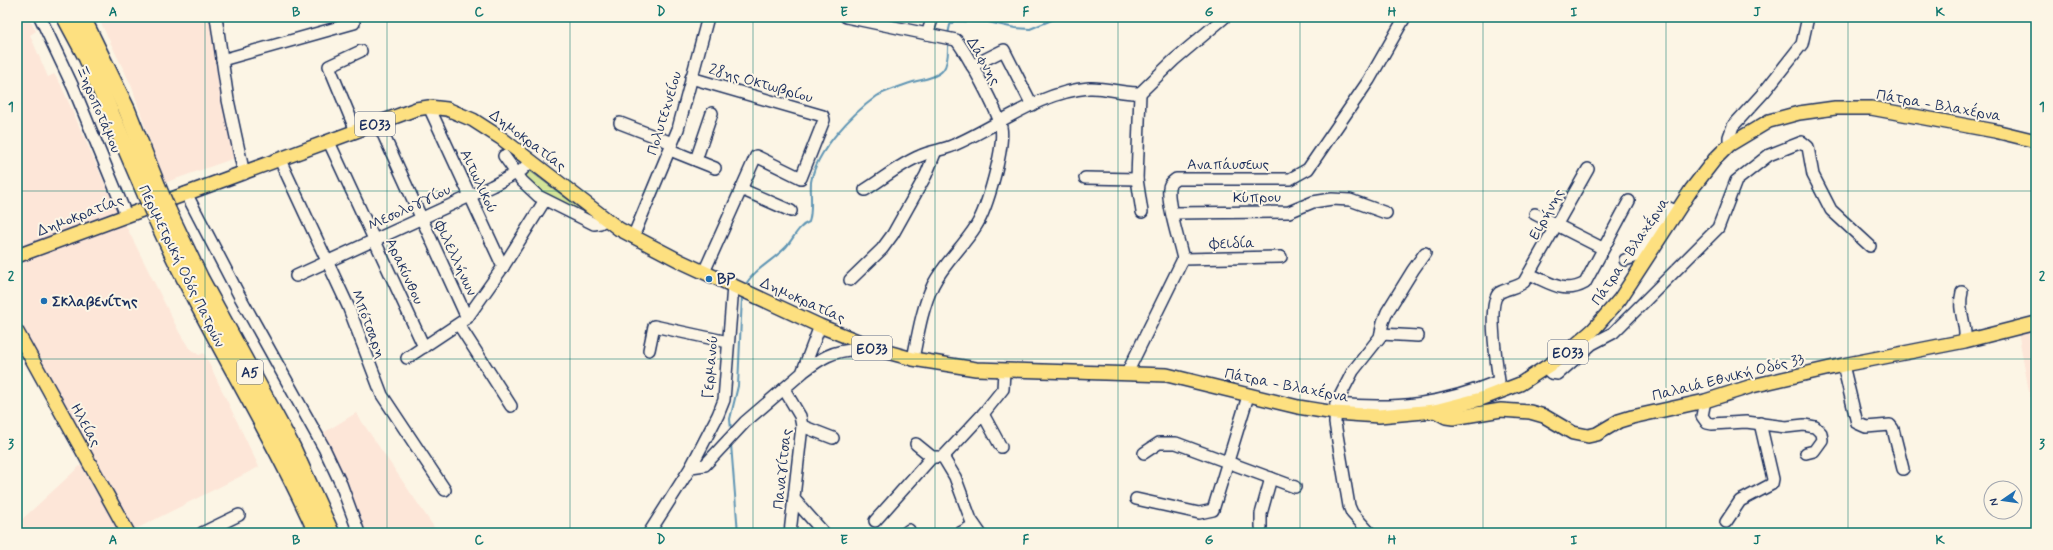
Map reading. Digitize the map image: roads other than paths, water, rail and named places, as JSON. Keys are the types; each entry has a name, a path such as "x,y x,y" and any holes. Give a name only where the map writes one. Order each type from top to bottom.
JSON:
{"highway":[{"name":"Περιμετρική Οδός Πατρών","path":"65,17 87,58 152,191 196,298 279,451 317,533"},
{"name":"Περιμετρική Οδός Πατρών","path":"82,17 127,110 152,191"},
{"name":"Περιμετρική Οδός Πατρών","path":"162,215 200,278 292,447 331,533"}],"main road":[{"name":"Δημοκρατίας","path":"17,256 186,193 244,174 416,109 429,107 447,109 473,120 531,161 605,220 633,237 740,289 820,326 880,350 913,359 948,365 1004,371"},
{"name":"Πάτρα - Βλαχέρνα","path":"1004,371 1167,375 1248,396 1379,416 1435,411 1497,394 1520,384 1546,368 1580,342 1606,316 1640,271 1702,174 1729,145 1769,121 1799,113 1849,108 1871,108 1995,131 2036,141"},
{"name":"Παλαιά Εθνική Οδός 33","path":"1435,411 1446,417 1453,418 1501,410 1530,412 1544,416 1573,432 1588,436 1597,434 1619,421 1632,417 1705,401 1752,386 1843,365 1965,341 2036,323"},
{"name":"Ηλείας","path":"17,332 128,533"}],"street":[{"name":"Ξηροποτάμου","path":"40,17 74,88 126,215"},
{"path":"216,17 231,116 244,174"},
{"name":"Πολυτεχνείου","path":"633,237 671,146 683,110 690,78 708,17"},
{"name":"Δάφνης","path":"846,17 947,38 960,45 1000,121"},
{"path":"928,34 933,17"},
{"path":"865,190 920,156 954,145 1032,105 1067,92 1088,88 1108,89 1127,94 1140,93 1174,60 1225,17"},
{"name":"Αναπάυσεως","path":"1183,259 1172,214 1169,188 1171,183 1176,179 1290,180 1308,169 1369,80 1405,17"},
{"path":"1729,145 1729,137 1733,126 1765,91 1802,44 1808,17"},
{"path":"222,60 354,23"},
{"path":"972,66 1004,50 1032,105"},
{"path":"356,131 329,66 361,51"},
{"name":"28ης Οκτωβρίου","path":"690,78 823,116 824,124 801,178 756,156 741,189"},
{"path":"1140,93 1137,179 1142,212"},
{"name":"Αιτωλικού","path":"429,107 503,267"},
{"path":"696,160 712,113"},
{"path":"913,359 924,309 932,286 977,226 983,212 997,163 1001,132 1000,121"},
{"name":"Φιλελλήνων","path":"378,123 421,219 463,322 511,406"},
{"path":"620,123 715,168"},
{"name":"Αρακύνθου","path":"330,142 424,347"},
{"path":"1546,368 1550,373 1558,374 1592,344 1613,333 1718,228 1736,181 1769,155 1802,142 1808,147 1813,175 1831,210 1870,246"},
{"path":"850,280 871,260 893,234 926,175 935,152"},
{"path":"504,156 528,187 545,200 594,224 605,220"},
{"name":"Μπότσαρη","path":"280,160 348,306 382,395 445,490"},
{"name":"Μεσολογγίου","path":"296,276 421,219 516,173 525,168 531,161"},
{"name":"Ειρήνης","path":"1336,409 1414,405 1468,393 1499,381 1493,318 1495,298 1499,293 1518,286 1529,274 1588,168"},
{"path":"1085,178 1137,179"},
{"path":"704,272 741,189 791,211"},
{"path":"186,193 238,295 324,448 341,484 359,533"},
{"name":"Κύπρου","path":"1172,214 1289,212 1313,202 1332,199 1350,200 1386,213"},
{"path":"406,358 463,322 503,267 545,200"},
{"path":"1529,274 1566,289 1577,288 1585,284 1602,248 1629,201"},
{"path":"1625,260 1634,257 1640,251 1669,208 1677,212"},
{"path":"1535,214 1602,248"},
{"path":"1370,533 1352,513 1350,506 1341,459 1336,409 1351,374 1381,334 1381,327 1387,312 1425,253"},
{"name":"Φειδία","path":"1183,259 1281,257"},
{"path":"1127,373 1183,259"},
{"name":"Γερμανού","path":"649,533 691,467 722,404 727,371 728,342 740,289"},
{"path":"1962,292 1960,305 1965,331 1965,341"},
{"path":"649,350 654,326 728,342"},
{"path":"802,373 820,326"},
{"path":"1381,334 1418,336"},
{"path":"691,467 705,465 731,436 802,373 822,358 843,350 855,350"},
{"path":"1843,365 1857,423 1866,427 1890,425 1893,429 1903,469"},
{"path":"875,521 937,457 983,414 1003,389 1004,371"},
{"name":"Παναγίτσας","path":"784,389 800,416 802,426 790,533"},
{"path":"1136,499 1199,513 1209,512 1215,508 1248,396"},
{"path":"1705,401 1702,416 1707,423 1760,423 1786,427 1804,425 1816,427 1821,433 1822,440 1814,451 1806,453"},
{"path":"983,414 1002,448"},
{"path":"1726,522 1740,501 1772,484 1773,479 1760,423"},
{"path":"802,426 833,438"},
{"path":"1144,453 1160,443 1176,443 1295,487"},
{"path":"916,444 937,457 955,477 962,501 977,529 960,533"},
{"path":"1261,527 1261,514 1271,478"},
{"path":"794,499 824,533"},
{"path":"202,533 239,515"}],"waterway":[{"path":"948,34 950,25 954,21 988,22 1015,28 1030,29 1059,17"},
{"path":"745,286 753,275 781,252 789,244 799,229 809,222 811,207 811,182 814,170 827,146 836,134 846,123 877,96 939,74 946,66 948,42"},
{"path":"731,430 730,419 738,386 742,296"},
{"path":"731,444 738,533"}],"place":[{"name":"BP","path":"709,279"},
{"name":"Σκλαβενίτης","path":"44,301"}]}
